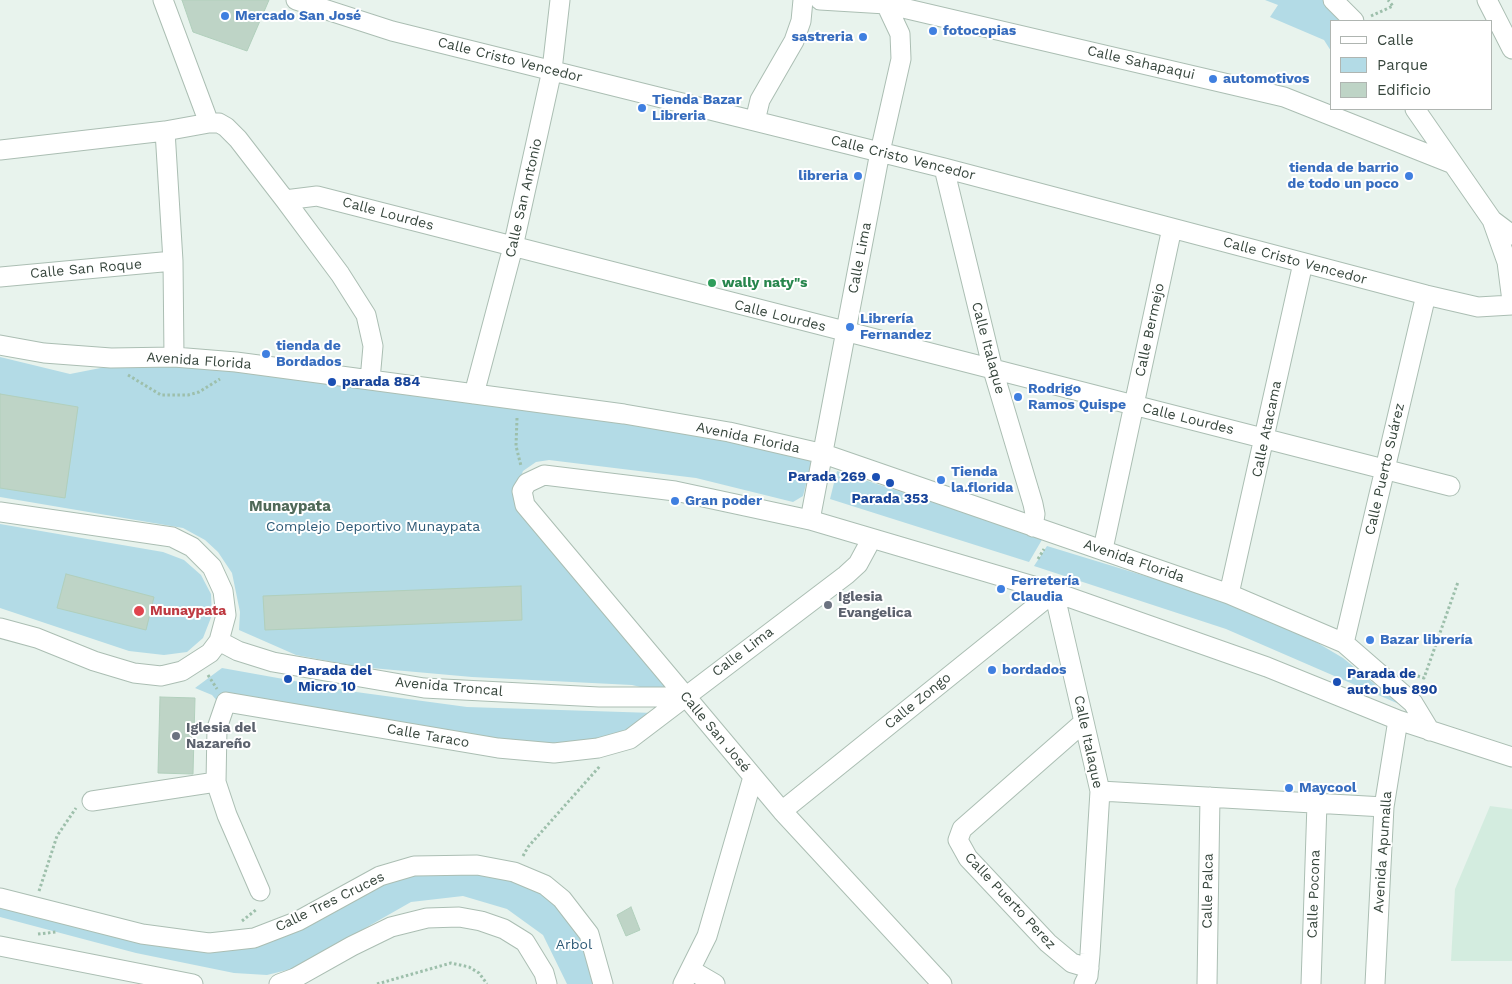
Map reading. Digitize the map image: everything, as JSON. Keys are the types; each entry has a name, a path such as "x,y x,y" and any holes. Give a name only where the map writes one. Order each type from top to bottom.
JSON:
{"street":[{"path":"163,0 208,123"},
{"name":"Calle Cristo Vencedor","path":"296,0 392,31 944,168 1426,296 1478,307 1512,305"},
{"name":"Calle San Antonio","path":"474,394 514,247 552,70 560,0"},
{"path":"755,121 760,100 794,41 801,20 803,0"},
{"name":"Calle Sahapaqui","path":"820,0 885,2 1284,97 1453,164"},
{"path":"1334,0 1362,19"},
{"path":"1487,0 1512,49"},
{"name":"Calle Lima","path":"810,520 880,152 902,59 900,34 885,2"},
{"path":"1416,110 1492,220 1506,262 1512,301"},
{"path":"0,150 165,131 208,123 219,123 226,127 238,139 340,274 366,316 373,346 370,380"},
{"path":"165,131 173,261 174,357"},
{"name":"Calle Italaque","path":"944,168 993,370 1033,504 1035,514 1033,527"},
{"name":"Calle Lourdes","path":"285,200 317,196 846,333 1450,486"},
{"path":"1492,220 1512,235"},
{"name":"Calle Bermejo","path":"1103,549 1172,228"},
{"name":"Calle San Roque","path":"0,278 173,261"},
{"name":"Calle Atacama","path":"1229,594 1303,263"},
{"name":"Calle Puerto Suárez","path":"1344,643 1426,296"},
{"name":"Avenida Florida","path":"0,345 44,353 111,358 174,357 236,362 691,426 824,454 1229,594 1344,643 1412,703 1430,731"},
{"name":"Calle San José","path":"810,520 675,491 544,475 527,483 522,490 525,505 684,697 782,811 942,984"},
{"path":"0,512 172,537 192,546 212,567 223,591 226,615 219,641 210,653 199,662 182,671 161,676 134,673 94,661 36,638 0,628"},
{"path":"810,520 871,540 1054,592 1267,667 1398,720 1508,754"},
{"name":"Calle Lima","path":"630,739 846,575 858,564 871,540"},
{"name":"Calle Italaque","path":"1054,592 1100,791 1086,976"},
{"name":"Calle Zongo","path":"782,811 1054,592"},
{"name":"Avenida Troncal","path":"219,641 238,651 273,662 424,688 599,697 684,697"},
{"path":"226,702 217,728 216,782 227,815 260,892"},
{"name":"Calle Taraco","path":"226,702 498,748 554,753 598,748 630,739"},
{"name":"Avenida Apumalla","path":"1375,984 1384,807 1398,720"},
{"name":"Calle Puerto Perez","path":"1084,722 962,829 958,840 968,858 1048,943 1086,976"},
{"path":"715,984 687,977 707,936 753,777"},
{"path":"92,801 216,782"},
{"path":"1100,791 1384,807"},
{"name":"Calle Palca","path":"1207,984 1210,797"},
{"name":"Calle Pocona","path":"1311,984 1317,803"},
{"name":"Calle Tres Cruces","path":"0,898 142,934 209,943 254,938 298,921 380,876 414,866 478,865 514,872 545,885 568,906 589,934 603,984"},
{"path":"280,984 295,978 352,946 391,927 428,918 459,917 481,921 504,929 525,942 544,973 546,984"},
{"path":"0,946 193,984"}],"path":[{"path":"1362,19 1393,6 1388,0"},
{"path":"111,358 130,377 161,395 188,395 199,392 222,377 236,362"},
{"path":"517,416 516,446 523,471"},
{"path":"1405,672 1424,678 1458,582"},
{"path":"199,662 226,702"},
{"path":"514,872 528,847 604,762"},
{"path":"34,907 57,836 74,809 92,801"},
{"path":"232,941 238,924 257,908 260,892"},
{"path":"377,984 451,963 469,967 479,973 487,984"}],"shaded area":[{"path":"1490,806 1512,809 1512,961 1451,961 1455,889"}],"green space":[{"path":"1265,0 1330,0 1345,20 1330,20 1330,49 1324,40 1270,17 1278,5"},
{"name":"Complejo Deportivo Munaypata","path":"0,357 70,374 136,361 289,372 678,430 810,458 811,464 803,496 793,502 696,478 549,460 536,462 523,471 518,484 673,695 632,685 472,677 360,667 296,655 239,630 240,612 232,573 218,552 205,540 183,528 0,497"},
{"path":"837,471 1043,538 1029,562 830,499"},
{"path":"0,524 163,552 184,560 201,575 211,594 212,615 203,638 187,652 164,655 129,651 0,608"},
{"path":"1047,546 1224,600 1316,642 1343,658 1399,704 1226,629 1034,566"},
{"path":"222,668 356,692 467,707 654,713 622,739 536,744 237,700 219,703 212,695 195,688"},
{"name":"Arbol","path":"479,861 566,894 612,984 567,984 543,935 507,909 463,896 411,902 295,968 267,975 234,973 136,953 0,917 0,892 142,929 232,941 381,876"}],"building":[{"name":"Mercado San José","path":"182,0 269,0 247,51 193,32"},
{"path":"0,394 78,407 65,498 0,488"},
{"path":"66,574 154,597 146,630 57,608"},
{"path":"521,586 522,620 265,630 263,596"},
{"name":"Iglesia del Nazareño","path":"160,697 195,698 193,774 158,773"},
{"path":"631,907 640,930 626,936 617,915"}],"place":[{"name":"Mercado San José","path":"225,16"},
{"name":"fotocopias","path":"933,31"},
{"name":"sastreria","path":"863,37"},
{"name":"automotivos","path":"1213,79"},
{"name":"Tienda Bazar Libreria","path":"642,108"},
{"name":"libreria","path":"858,176"},
{"name":"tienda de barrio de todo un poco","path":"1409,176"},
{"name":"wally naty\"s","path":"712,283"},
{"name":"Librería Fernandez","path":"850,327"},
{"name":"tienda de Bordados","path":"266,354"},
{"name":"parada 884","path":"332,382"},
{"name":"Rodrigo Ramos Quispe","path":"1018,397"},
{"name":"Parada 269","path":"876,477"},
{"name":"Tienda la.florida","path":"941,480"},
{"name":"Parada 353","path":"890,483"},
{"name":"Gran poder","path":"675,501"},
{"name":"Ferretería Claudia","path":"1001,589"},
{"name":"Iglesia Evangelica","path":"828,605"},
{"name":"Munaypata","path":"139,611"},
{"name":"Bazar librería","path":"1370,640"},
{"name":"bordados","path":"992,670"},
{"name":"Parada del Micro 10","path":"288,679"},
{"name":"Parada de auto bus 890","path":"1337,682"},
{"name":"Iglesia del Nazareño","path":"176,736"},
{"name":"Maycool","path":"1289,788"}],"district":[{"name":"Munaypata","path":"290,507"}]}
